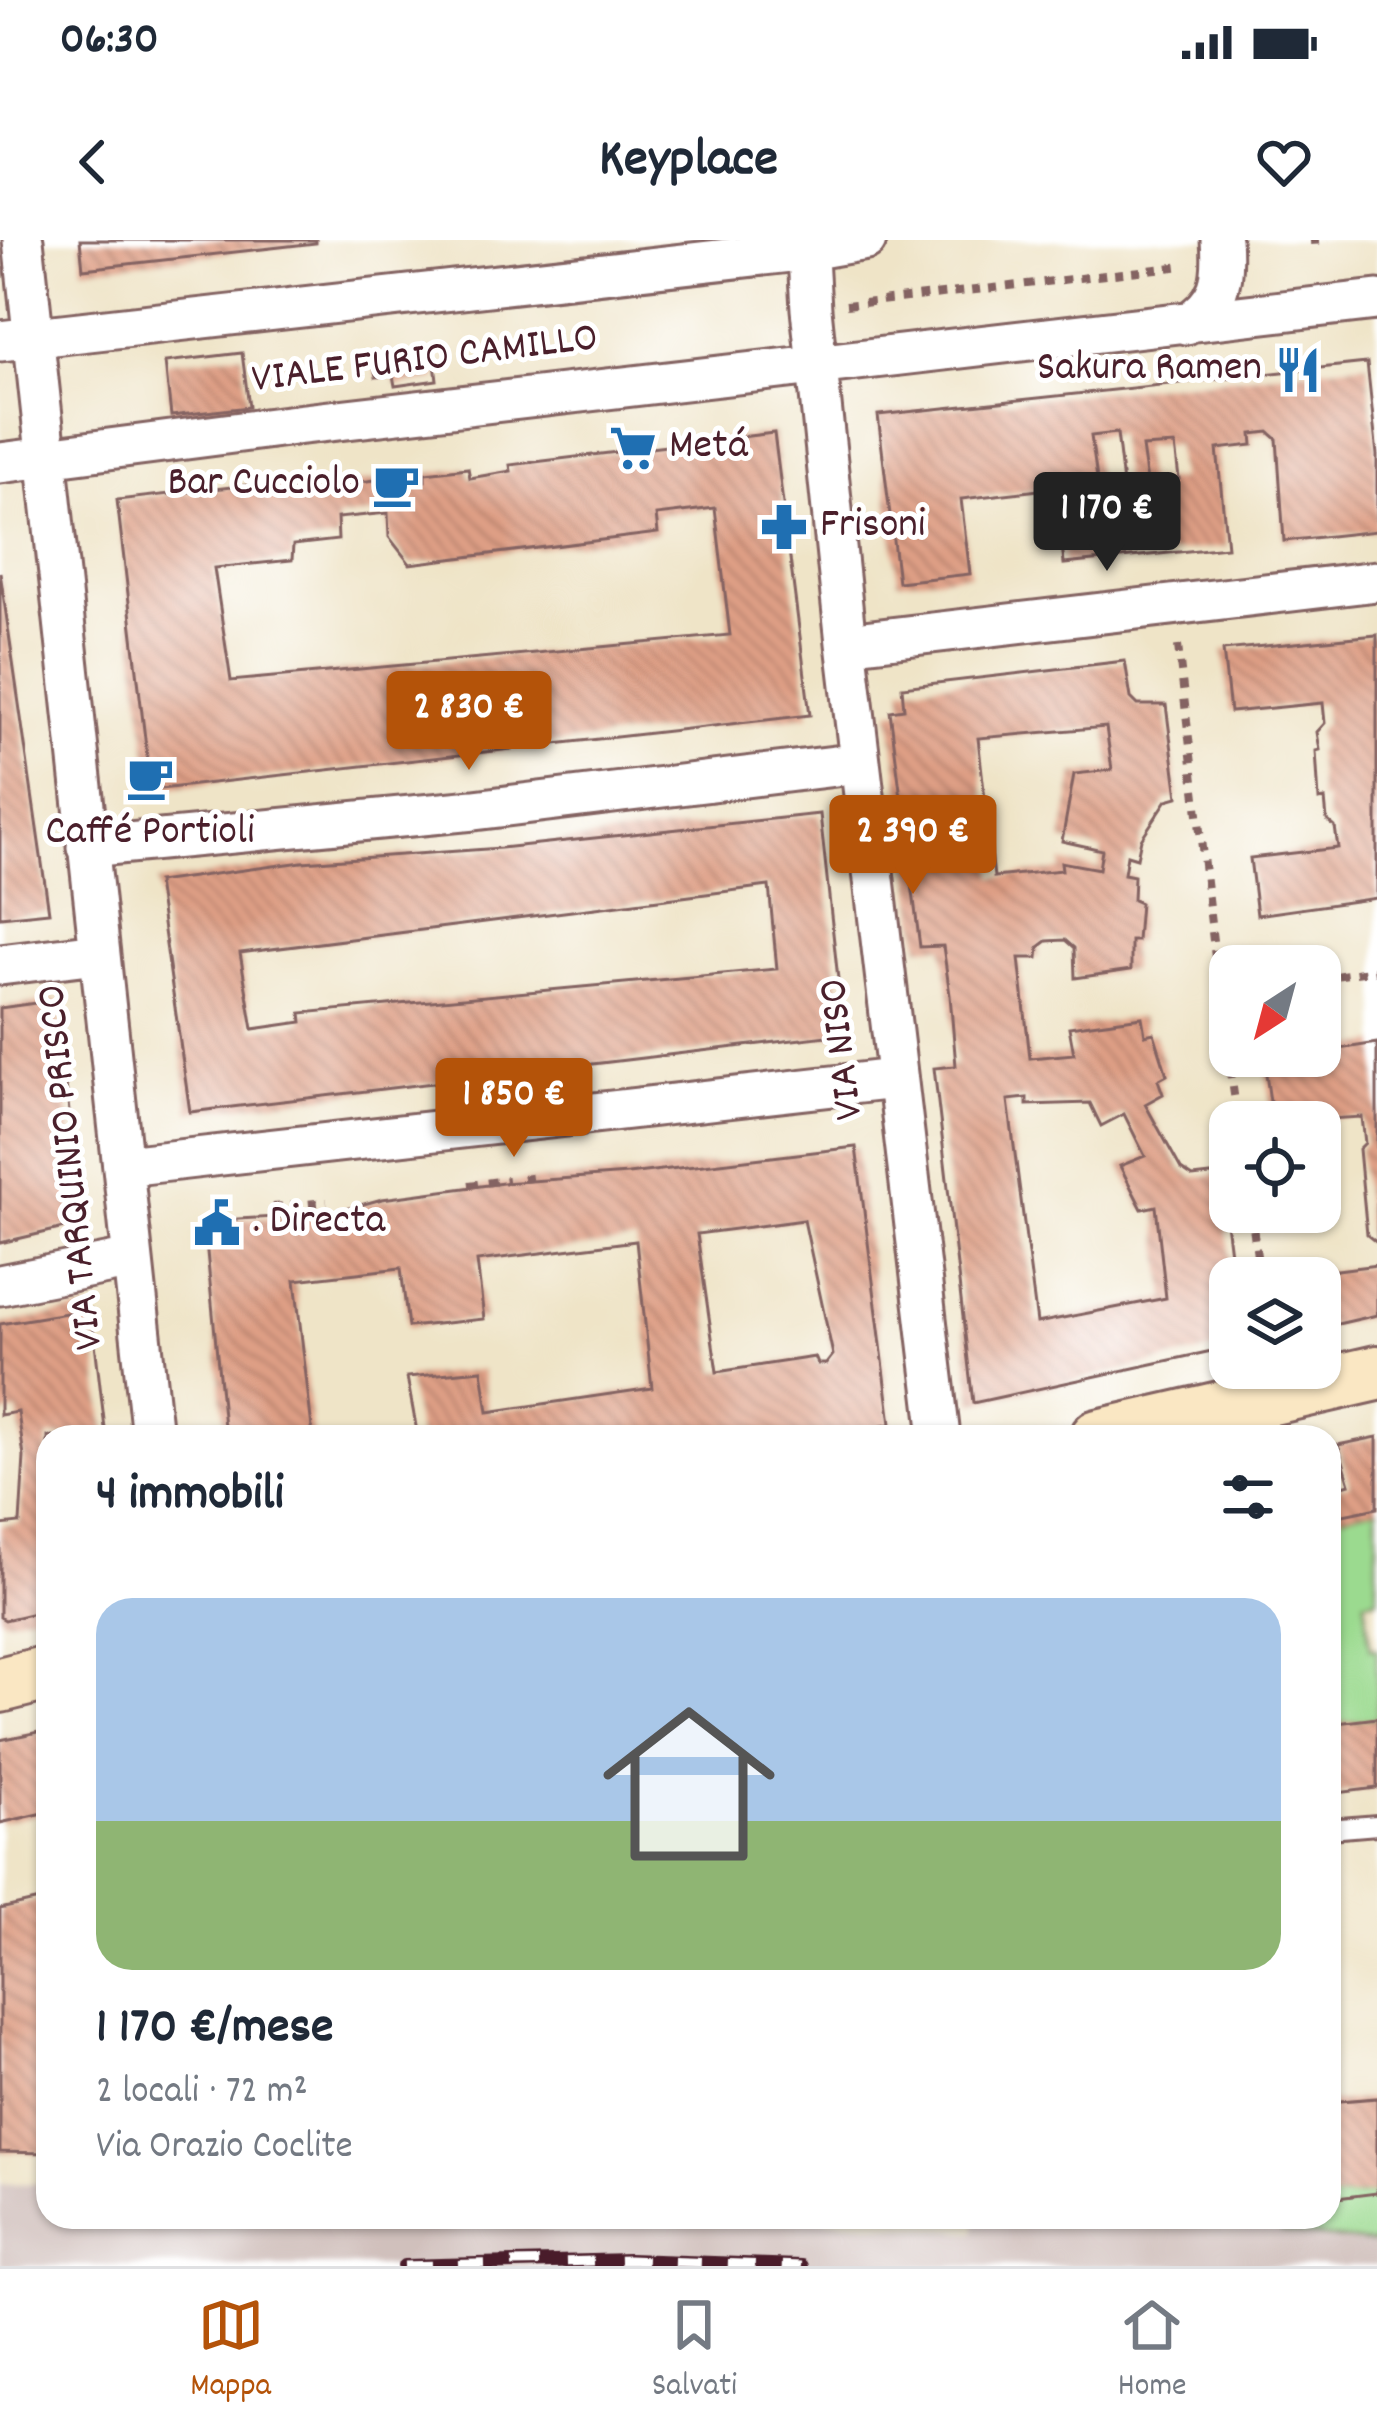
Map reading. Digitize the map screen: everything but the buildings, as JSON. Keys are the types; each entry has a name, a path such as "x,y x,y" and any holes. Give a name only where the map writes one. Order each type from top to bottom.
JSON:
{"street":[{"path":"23,240 16,339 45,456"},
{"name":"VIALE FURIO CAMILLO","path":"16,339 866,240"},
{"path":"1186,324 1206,310 1220,290 1221,240"},
{"path":"808,245 816,364"},
{"name":"VIALE FURIO CAMILLO","path":"0,463 1377,300"},
{"name":"VIA NISO","path":"816,364 939,1425"},
{"name":"VIA TARQUINIO PRISCO","path":"45,456 151,1425"},
{"path":"846,643 1377,581"},
{"path":"87,847 474,810 860,763"},
{"path":"0,965 98,953"},
{"path":"125,1166 896,1079"},
{"path":"0,1285 132,1259"},
{"path":"1150,1425 1377,1372"},
{"path":"0,1685 36,1676"}],"lane":[{"path":"1341,1828 1377,1825"}],"path":[{"path":"1310,241 1328,240"},
{"path":"811,309 1190,265"},
{"path":"1178,646 1219,945"},
{"path":"1341,975 1377,970"},
{"path":"523,1179 537,1177"},
{"path":"469,1184 508,1180"},
{"path":"273,1207 327,1202"}],"shaded area":[{"path":"36,2183 36,2229 1282,2229 1377,2244 1377,2266 0,2266 0,2184"}],"green space":[{"path":"1377,1508 1377,1599 1365,1601 1370,1649 1377,1649 1377,1718 1341,1722 1341,1516"},
{"path":"1377,2193 1377,2244 1281,2232 1341,2229 1341,2198"}],"railway":[{"path":"404,2266 629,2260 801,2266"}],"place":[{"name":"Sakura Ramen","path":"1298,370"},
{"name":"Metá","path":"633,448"},
{"name":"Bar Cucciolo","path":"396,485"},
{"name":"Frisoni","path":"784,527"},
{"name":"Caffé Portioli","path":"150,778"},
{"name":". Directa","path":"217,1223"}]}
